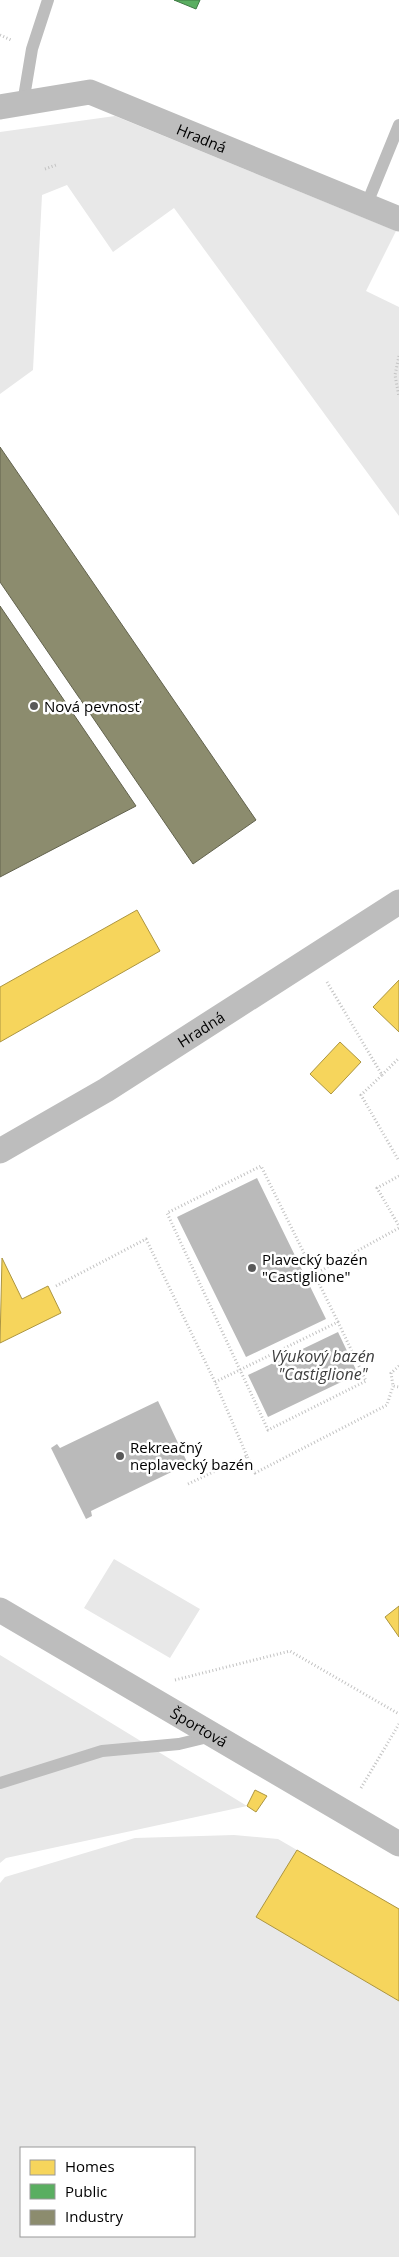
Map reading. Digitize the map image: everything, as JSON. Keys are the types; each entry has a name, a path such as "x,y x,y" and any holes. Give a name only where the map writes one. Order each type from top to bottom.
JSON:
{"street":[{"name":"Hradná","path":"11,105 90,92 399,219"},
{"name":"Hradná","path":"0,1150 106,1090 399,902"},
{"name":"Športová","path":"0,1610 399,1844"}],"lane":[{"path":"11,105 48,0"},
{"path":"366,206 399,125"},
{"path":"0,1783 102,1751 179,1744 212,1736"}],"path":[{"path":"45,169 56,165"},
{"path":"399,356 394,375 399,397"},
{"path":"331,989 382,1075"},
{"path":"399,1058 361,1095 399,1161"},
{"path":"261,1166 338,1322 366,1381 268,1430 167,1213 261,1166"},
{"path":"315,1274 399,1227 376,1188 399,1176"},
{"path":"56,1286 146,1239 215,1382 255,1473 388,1405 393,1386 391,1372 399,1366"},
{"path":"215,1382 338,1322"},
{"path":"393,1386 399,1387"},
{"path":"188,1484 247,1456"},
{"path":"169,1681 290,1651 399,1714"},
{"path":"346,1813 399,1724"}],"shaded area":[{"path":"115,116 396,231 366,291 399,307 399,516 174,208 113,252 67,185 42,195 33,370 0,394 0,132"},
{"path":"114,1559 200,1609 170,1658 84,1608"},
{"path":"0,1655 247,1806 6,1858 0,1863"},
{"path":"234,1835 278,1839 399,1909 399,2257 0,2257 0,1883 5,1877 135,1838"}],"water":[{"name":"Plavecký bazén \"Castiglione\"","path":"257,1178 326,1319 246,1357 177,1217"},
{"name":"Výukový bazén \"Castiglione\"","path":"338,1332 358,1374 268,1417 248,1375"},
{"name":"Rekreačný neplavecký bazén","path":"158,1401 188,1464 91,1511 92,1516 86,1519 51,1448 57,1444 60,1448"}],"building: Homes":[{"path":"137,910 160,951 0,1042 0,987"},
{"path":"399,980 399,1032 373,1007"},
{"path":"340,1042 361,1062 331,1094 310,1074"},
{"path":"2,1258 22,1299 48,1286 61,1313 0,1343"},
{"path":"399,1606 399,1637 385,1617"},
{"path":"255,1790 267,1796 256,1812 247,1806"},
{"path":"297,1850 399,1909 399,2001 256,1917"}],"building: Public":[{"path":"174,0 200,0 196,9"}],"building: Industry":[{"path":"0,447 256,820 193,864 0,582"},
{"name":"Nová pevnosť","path":"0,606 136,806 0,877"}],"place":[{"name":"Nová pevnosť","path":"34,706"},
{"name":"Plavecký bazén \"Castiglione\"","path":"252,1268"},
{"name":"Rekreačný neplavecký bazén","path":"120,1456"}]}
